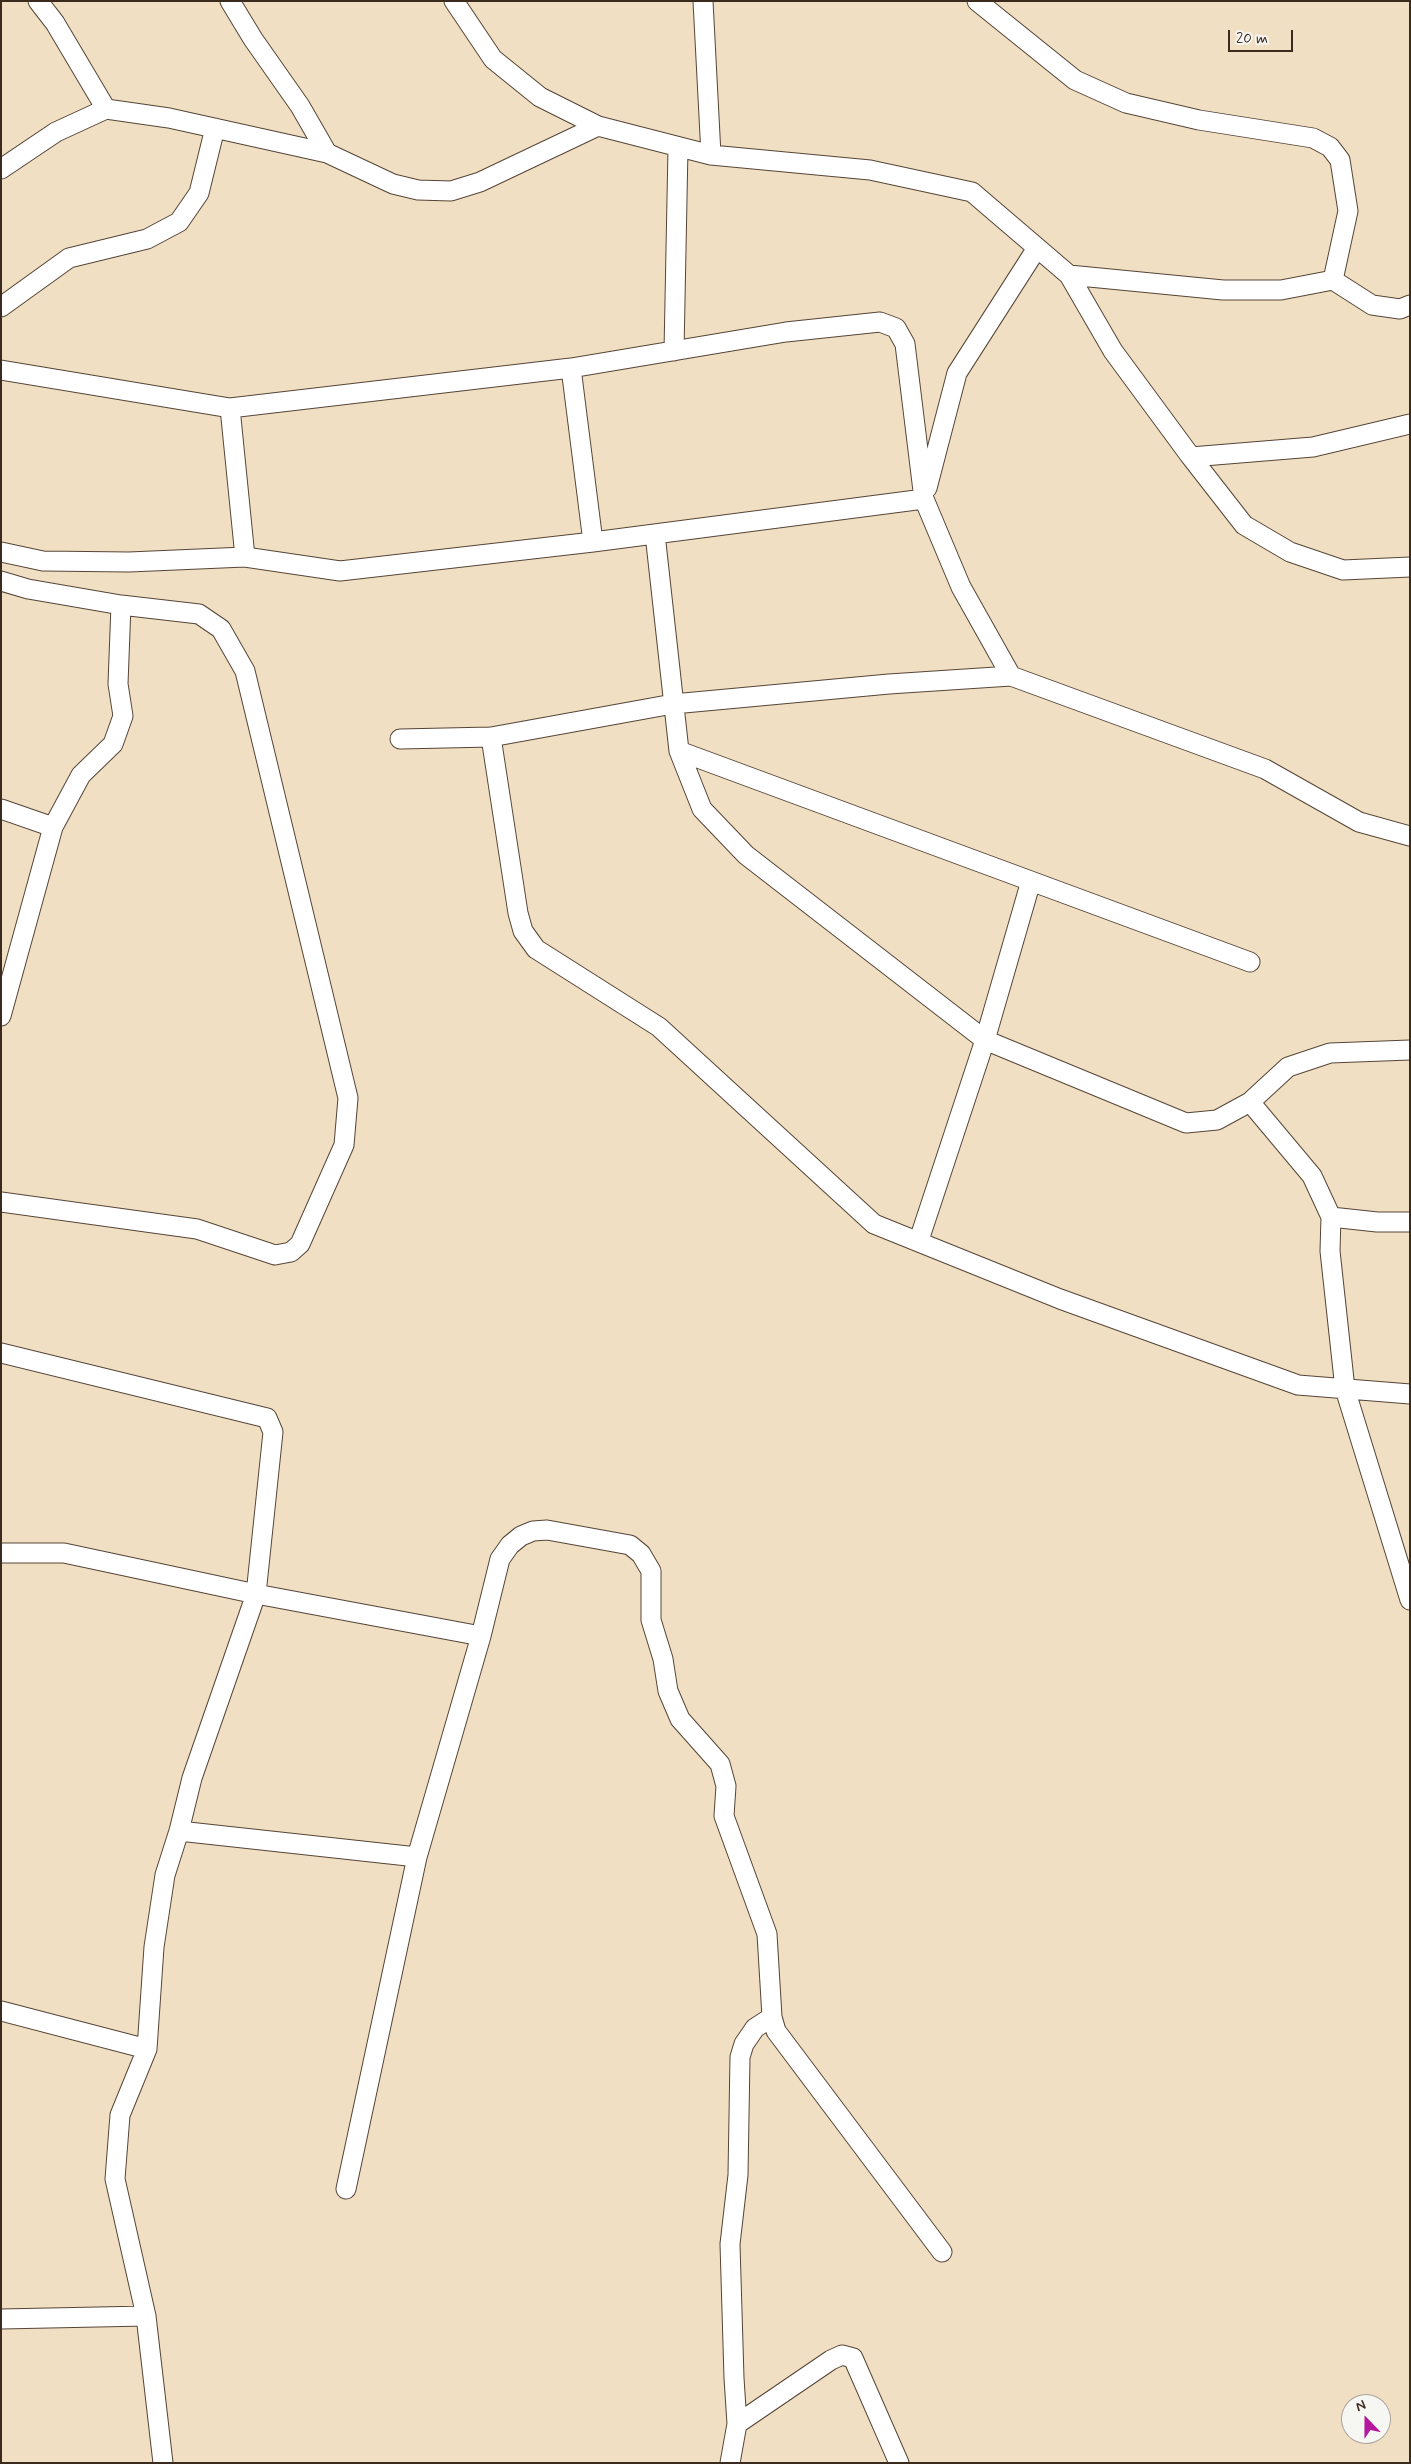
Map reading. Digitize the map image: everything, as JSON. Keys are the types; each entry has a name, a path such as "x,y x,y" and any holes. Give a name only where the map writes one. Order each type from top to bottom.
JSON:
{"street":[{"path":"38,1 55,23 106,109"},
{"path":"230,1 252,39 300,106 327,153"},
{"path":"454,1 493,59 540,97 598,126 711,156 870,170 972,192 1069,275 1113,350 1191,458 1244,525 1290,552 1343,570 1410,566"},
{"path":"702,1 711,156"},
{"path":"977,1 1075,80 1126,103 1199,120 1313,138 1330,147 1340,160 1348,212 1333,280"},
{"path":"1,169 56,132 106,109 216,128 327,153 394,184 418,190 451,191 480,182 598,126"},
{"path":"1,307 68,258 148,239 179,222 199,193 216,128"},
{"path":"674,351 678,148"},
{"path":"924,499 957,374 1037,248"},
{"path":"1069,275 1223,290 1281,290 1333,280 1372,305 1400,309 1410,305"},
{"path":"1,370 230,408 571,368 786,332 880,322 896,328 905,344 924,499 961,587 1011,676"},
{"path":"571,368 593,542"},
{"path":"230,408 245,557"},
{"path":"1191,458 1313,448 1410,424"},
{"path":"1,552 43,561 129,562 245,557 340,571 593,542 924,499"},
{"path":"655,534 672,704 679,751 702,809 746,855 985,1040 1186,1123 1217,1120 1250,1102 1288,1067 1330,1052 1410,1050"},
{"path":"1,581 28,589 120,605 199,614 221,629 246,671 348,1098 344,1145 300,1244 291,1252 275,1255 197,1229 1,1202"},
{"path":"1,1016 4,991 53,827 81,775 113,744 124,716 118,684 120,605"},
{"path":"400,739 491,737 672,704 889,684 1011,676 1265,769 1359,822 1410,836"},
{"path":"491,737 518,913 523,931 536,950 659,1027 874,1224 919,1240 1060,1298 1298,1385 1410,1394"},
{"path":"679,751 1250,962"},
{"path":"1,809 53,827"},
{"path":"919,1240 985,1040 1031,881"},
{"path":"1250,1102 1312,1176 1331,1217 1330,1251 1345,1389 1410,1600"},
{"path":"1331,1217 1377,1222 1410,1222"},
{"path":"1,1353 267,1418 273,1432 256,1594 192,1778 180,1831 165,1875 154,1946 147,2049 120,2115 115,2179 146,2316 163,2463"},
{"path":"346,2189 417,1857 481,1636 500,1559 510,1545 521,1536 533,1531 547,1530 630,1545 641,1554 651,1571 651,1620 663,1659 668,1691 680,1719 720,1764 726,1786 724,1816 768,1934 772,2017 776,2031 942,2252"},
{"path":"1,1553 64,1553 256,1594 481,1636"},
{"path":"180,1831 417,1857"},
{"path":"1,2011 147,2049"},
{"path":"730,2463 738,2424 734,2378 730,2244 738,2175 740,2057 744,2044 754,2028 772,2017"},
{"path":"1,2319 146,2316"},
{"path":"738,2424 831,2360 842,2355 854,2358 899,2463"}]}
